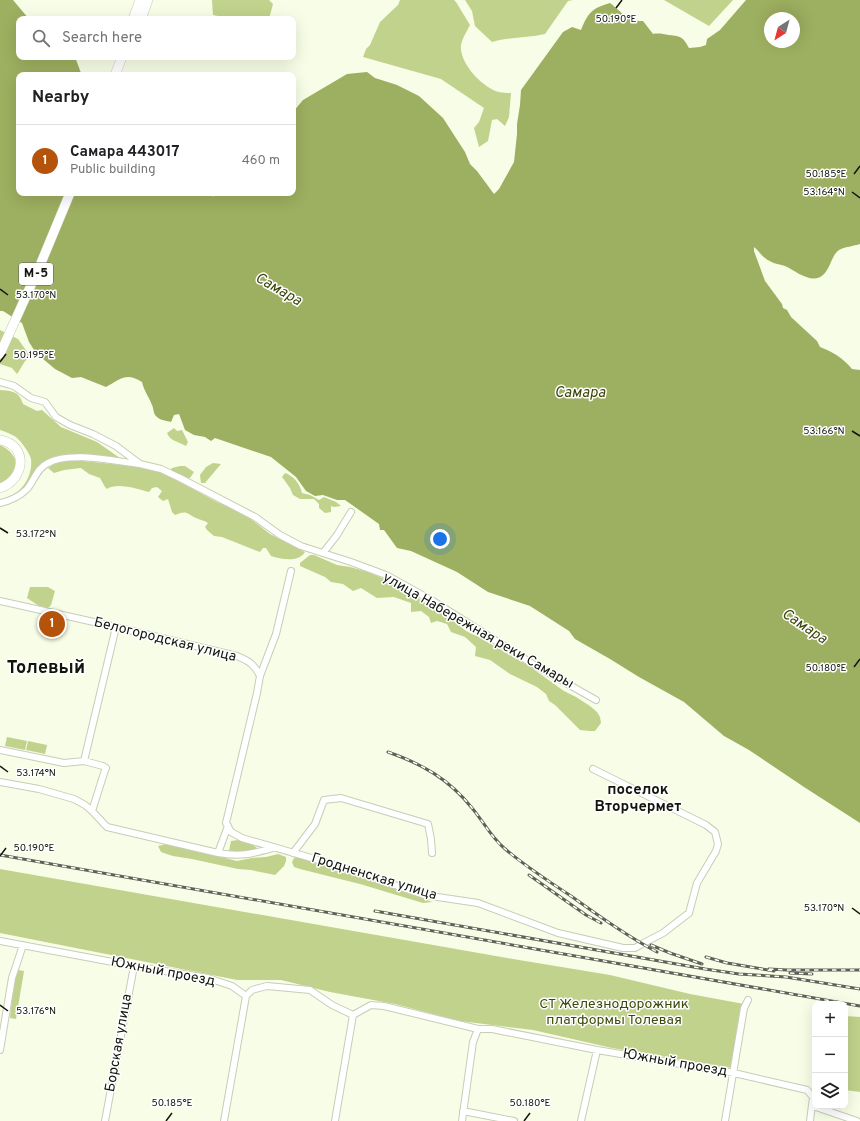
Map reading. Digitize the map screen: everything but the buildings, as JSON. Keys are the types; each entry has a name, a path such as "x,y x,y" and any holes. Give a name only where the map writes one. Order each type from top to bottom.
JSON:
{"main road":[{"path":"134,16 140,0"},
{"path":"142,16 148,0"},
{"path":"117,72 121,60"},
{"name":"М-5","path":"0,354 41,263 69,196"},
{"path":"0,440 8,443 16,449 20,457 20,465 18,474 14,480 8,485 0,488"}],"street":[{"name":"улица Набережная реки Самары","path":"0,382 14,386 31,398 45,402 56,417 116,446 140,464 161,469 180,478 255,517 280,535 301,546 386,575 433,601 536,666 596,700"},
{"path":"0,503 7,502 20,495 27,488 38,471 47,463 58,459 79,457 140,464"},
{"path":"323,553 351,512"},
{"path":"218,853 230,829 226,823 260,676 276,634 291,571"},
{"name":"Белогородская улица","path":"0,601 237,656 248,661 255,667 260,676"},
{"path":"84,761 116,627"},
{"path":"0,750 64,763 84,761 106,768 92,811"},
{"name":"Гродненская улица","path":"230,829 242,838 339,866 424,895 478,903 558,933 623,948 635,948 663,933 690,913 697,883 716,851 718,844 715,832 706,825 593,769"},
{"name":"Гродненская улица","path":"0,782 39,789 74,799 85,805 107,827 236,856 274,848"},
{"path":"293,853 315,824 324,800 341,798 428,824 432,839 432,853"},
{"name":"Южный проезд","path":"0,941 208,978 232,986 246,996"},
{"path":"0,1050 12,978 23,945"},
{"name":"Борская улица","path":"105,1121 134,966"},
{"path":"224,1121 246,996 252,990 267,986 310,990 332,1005 352,1015 335,1121"},
{"path":"726,1121 744,1008 748,1000"},
{"name":"Южный проезд","path":"352,1015 371,1005 384,1006 478,1029 492,1029 597,1050 734,1073 807,1090 812,1096"},
{"path":"462,1121 473,1042 478,1029"},
{"path":"581,1121 597,1050"},
{"path":"810,1121 812,1109"},
{"path":"822,1109 857,1121"},
{"path":"463,1111 514,1121"}],"green space":[{"path":"212,0 269,0 273,4 270,16 213,15"},
{"path":"400,0 454,0 470,25 461,45 461,52 468,67 486,86 500,92 511,93 509,117 505,126 497,119 492,120 488,141 479,147 474,128 479,122 484,108 441,79 363,57 380,22 398,5"},
{"path":"465,0 573,0 568,1 545,34 492,42 475,26 472,11"},
{"path":"664,0 733,0 709,26"},
{"path":"0,330 18,339 31,356 17,374 12,368 0,364"},
{"path":"0,390 14,392 19,396 23,404 37,411 42,410 61,427 97,442 127,463 87,456 62,455 50,460 17,496 8,497 18,491 26,482 29,477 31,459 26,449 17,438 0,430"},
{"path":"174,428 177,431 182,430 188,442 186,446 173,440 167,433"},
{"path":"0,445 13,455 16,468 11,478 0,484"},
{"path":"73,460 132,466 163,473 217,502 243,513 270,534 305,552 298,558 294,559 280,558 271,556 266,548 263,548 260,552 222,537 214,536 205,527 208,523 186,513 175,515 172,512 168,499 163,501 158,497 162,491 157,487 152,488 149,492 122,486 107,489 100,478 89,474 81,468 54,473 48,468 56,463"},
{"path":"213,463 221,464 205,483 201,483 200,475 206,467"},
{"path":"185,466 194,472 190,478 185,478 171,470 172,468"},
{"path":"285,473 296,481 300,486 302,493 319,500 324,497 341,506 331,506 331,512 325,513 319,508 319,504 314,499 300,499 293,495 282,477"},
{"path":"310,555 314,555 337,565 368,572 396,584 424,602 430,608 438,607 466,631 529,666 564,691 590,706 597,712 601,723 595,731 580,730 549,701 546,694 537,687 510,674 490,660 475,656 476,647 465,637 451,632 447,624 437,621 431,623 429,617 421,611 411,612 411,603 394,597 377,598 361,588 353,591 343,584 331,582 325,577 300,566 300,563"},
{"path":"30,587 48,587 55,591 51,605 48,608 39,606 27,598"},
{"path":"7,737 27,741 25,750 5,746"},
{"path":"28,741 47,745 45,754 26,750"},
{"path":"238,840 253,845 257,848 251,851 243,852 229,851 231,841"},
{"path":"167,844 237,861 278,854 286,857 286,861 284,866 275,875 173,856 161,852 158,846"},
{"path":"298,857 353,874 432,902 423,903 360,884 294,867 292,862 294,858"},
{"name":"СТ Железнодорожник платформы Толевая","path":"0,869 610,975 690,994 744,1004 732,1068 612,1048 533,1030 460,1021 395,1004 330,992 281,980 237,980 0,933"},
{"path":"18,970 24,971 16,1019 10,1018 14,979"},
{"path":"848,1016 860,1017 860,1092 848,1090"}],"water":[{"name":"Самара","path":"0,0 13,0 26,16 16,16 16,60 76,60 81,72 16,72 16,196 213,197 296,196 296,108 303,100 347,74 367,72 375,78 397,85 419,96 443,118 465,152 470,164 494,194 499,189 514,162 521,90 563,32 572,27 581,30 586,19 595,9 610,3 632,20 643,21 653,34 679,37 685,41 689,48 706,45 707,39 720,30 746,0 860,0 860,244 844,248 836,252 824,274 815,279 804,276 785,266 770,261 754,247 754,251 765,281 782,304 783,308 787,310 791,317 817,341 820,347 838,356 852,369 860,370 860,823 749,750 724,736 684,702 575,639 569,631 530,606 488,592 457,572 411,551 397,548 384,530 380,530 379,524 345,500 337,500 323,495 315,496 306,491 296,477 271,457 215,438 211,441 205,437 194,435 185,430 179,414 174,415 171,422 158,418 142,382 132,377 128,377 120,379 106,387 81,377 72,378 55,369 36,353 29,342 22,323 3,311 0,311"}],"railway":[{"path":"388,752 423,767 444,781 463,798 495,839 512,855 613,926 657,952"},
{"path":"0,855 860,1006"},
{"path":"529,875 586,915 601,923"},
{"path":"375,911 705,969 739,974 786,977 860,989"},
{"path":"651,945 702,964"},
{"path":"706,957 727,963 774,971"},
{"path":"769,969 860,970"},
{"path":"790,973 812,974"}],"place":[{"name":"Самара 443017","path":"52,624"}],"district":[{"name":"Толевый","path":"46,668"},
{"name":"поселок Вторчермет","path":"638,798"}]}
